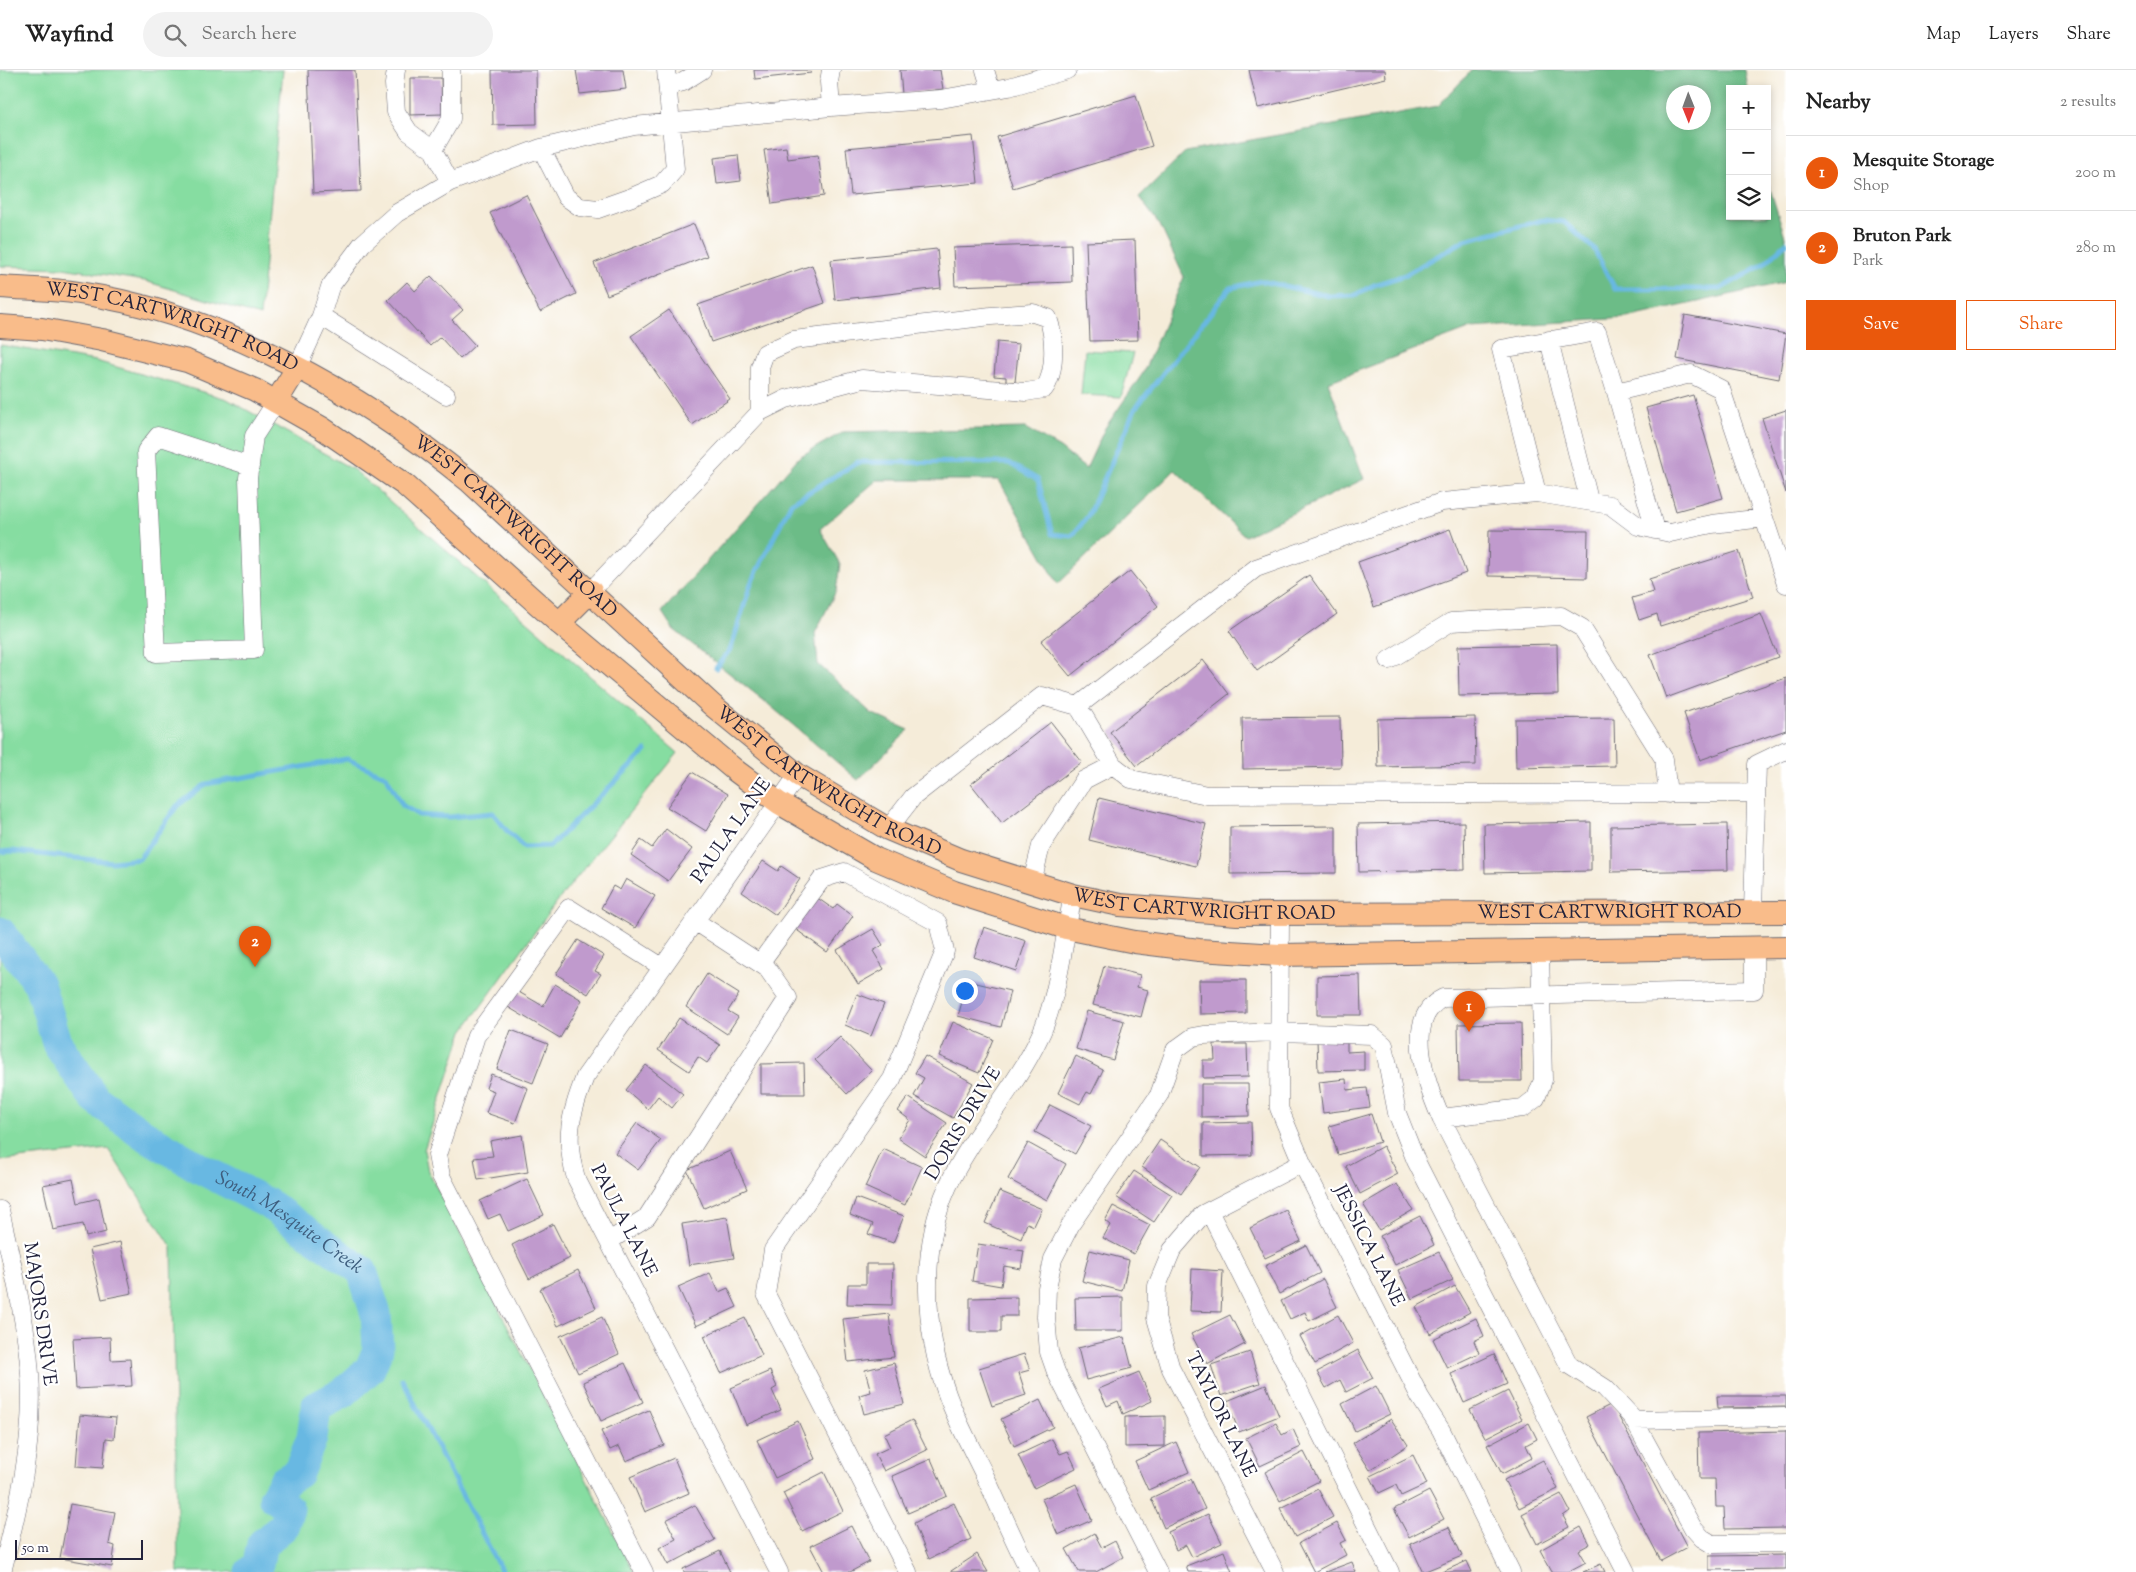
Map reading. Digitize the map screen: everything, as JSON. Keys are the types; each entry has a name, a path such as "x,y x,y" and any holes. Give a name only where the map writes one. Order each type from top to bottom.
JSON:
{"main road":[{"name":"WEST CARTWRIGHT ROAD","path":"0,287 79,293 122,302 206,326 296,368 346,394 427,446 470,481 712,705 798,775 888,829 961,860 1073,895 1120,905 1237,914 1786,912"},
{"name":"WEST CARTWRIGHT ROAD","path":"0,326 42,328 102,340 187,361 255,390 322,428 405,485 559,624 688,733 780,803 876,858 954,892 1066,928 1135,942 1199,950 1279,955 1786,947"},
{"path":"276,402 296,368"},
{"path":"559,624 591,591"},
{"path":"1753,912 1754,949"}],"street":[{"path":"396,70 396,112 409,132 433,150 450,182"},
{"path":"433,150 451,119 451,70"},
{"path":"541,148 566,197 580,207 598,209 662,184 674,169 667,78 683,82 702,70"},
{"path":"831,70 829,82 831,107"},
{"path":"985,70 991,90"},
{"path":"296,368 321,316 330,287 362,244 397,213 450,182 541,148 634,126 831,107 940,99 991,90 1067,70"},
{"path":"591,591 760,412 786,399 862,379 1026,392 1044,389 1049,382 1052,367 1051,326 1048,318 1033,313 991,316 794,340 765,353 760,367 760,412"},
{"path":"321,316 446,395"},
{"path":"1537,493 1501,348 1597,332 1655,530"},
{"path":"1549,340 1588,500"},
{"path":"1616,392 1691,374 1721,389 1786,584"},
{"path":"250,466 158,436 146,451 156,653 254,650 248,478 250,466 254,436 276,402"},
{"path":"1078,706 1256,568 1442,502 1537,493 1610,505 1638,526 1670,533 1712,524 1764,518"},
{"path":"1389,660 1451,622 1562,616 1582,628 1664,759 1668,794"},
{"path":"888,829 913,797 1042,696 1078,706 1113,765 1131,779 1207,795 1755,794"},
{"path":"1753,912 1757,764 1786,750"},
{"path":"1032,882 1041,846 1084,780 1113,765"},
{"name":"PAULA LANE","path":"778,1572 576,1178 570,1156 569,1124 585,1077 798,775"},
{"path":"760,963 822,878 844,872 938,923 945,951 892,1079 773,1250 766,1294 908,1572"},
{"name":"DORIS DRIVE","path":"1030,1572 947,1395 937,1362 930,1324 928,1270 934,1227 948,1186 992,1113 1022,1070 1040,1038 1049,1014 1073,895"},
{"path":"644,1572 471,1232 440,1176 437,1155 476,1036 569,908 662,967"},
{"name":"JESSICA LANE","path":"1280,915 1279,1108 1302,1163 1420,1397 1441,1430 1511,1572"},
{"path":"609,1241 647,1217 788,998 775,976 760,963 695,920"},
{"path":"1754,949 1754,990 1455,996 1443,998 1428,1009 1422,1027 1423,1061 1427,1087 1441,1118 1569,1366 1605,1388 1634,1420 1693,1528 1702,1538 1712,1544 1786,1543"},
{"path":"1441,1118 1523,1108 1536,1098 1543,1080 1540,951"},
{"path":"1158,1572 1056,1372 1049,1352 1047,1308 1053,1259 1071,1224 1159,1095 1175,1050 1193,1037 1204,1035 1279,1032 1372,1034 1384,1045 1397,1113 1416,1161 1626,1572"},
{"name":"TAYLOR LANE","path":"1275,1572 1171,1369 1156,1318 1157,1286 1172,1250 1203,1214 1302,1163"},
{"name":"MAJORS DRIVE","path":"0,1210 7,1277 30,1375 28,1456 2,1572"},
{"path":"1209,1211 1390,1572"},
{"path":"1634,1420 1786,1417"}],"green space":[{"path":"0,70 283,70 260,316 145,281 63,268 0,266"},
{"path":"1472,70 1745,70 1747,85 1726,85 1726,220 1771,220 1771,192 1786,240 1786,282 1627,318 1472,328 1328,382 1364,479 1245,536 1175,470 1058,584 999,480 877,480 820,529 840,564 836,591 815,633 818,664 871,713 909,730 858,780 767,703 673,629 662,612 799,457 843,432 1025,428 1060,448 1086,469 1105,428 1143,373 1184,277 1160,225 1139,197 1185,152 1438,106"},
{"path":"0,345 96,361 227,399 354,470 678,753 556,903 463,1031 424,1150 428,1171 634,1572 178,1572 172,1247 108,1149 0,1161"},
{"path":"1085,350 1133,353 1121,397 1081,395"}],"building":[{"path":"308,70 355,70 361,191 313,193"},
{"path":"492,70 536,70 537,124 493,125"},
{"path":"576,70 623,70 626,89 580,94"},
{"path":"754,70 810,70 811,73 755,79"},
{"path":"900,70 940,70 943,89 902,94"},
{"path":"1249,70 1385,70 1386,78 1258,108"},
{"path":"410,78 441,78 442,114 410,115"},
{"path":"1136,95 1152,146 1013,188 997,137"},
{"path":"973,136 978,183 851,195 846,148"},
{"path":"786,147 788,159 818,155 824,196 772,204 764,150"},
{"path":"738,155 741,181 717,184 714,158"},
{"path":"526,195 576,294 540,312 490,213"},
{"path":"694,224 707,256 607,295 594,263"},
{"path":"1135,240 1138,340 1090,341 1086,242"},
{"path":"1071,244 1072,282 955,286 953,248"},
{"path":"937,249 941,288 835,300 831,260"},
{"path":"812,265 825,303 711,342 698,305"},
{"path":"431,276 463,310 452,320 475,345 460,359 440,337 430,346 388,300 407,282 415,291"},
{"path":"669,310 730,399 692,425 631,336"},
{"path":"1685,315 1786,334 1779,379 1677,359"},
{"path":"997,342 1019,344 1015,382 1006,382 1006,377 994,376"},
{"path":"1693,395 1723,498 1676,511 1646,408"},
{"path":"1786,410 1786,493 1762,418"},
{"path":"1450,529 1466,573 1374,607 1358,562"},
{"path":"1489,530 1588,531 1587,578 1488,576"},
{"path":"1739,551 1753,597 1660,626 1657,614 1639,620 1632,598 1653,592 1649,579"},
{"path":"1130,571 1158,606 1070,676 1041,641"},
{"path":"1309,575 1337,614 1257,671 1229,631"},
{"path":"1761,614 1778,657 1666,698 1650,655"},
{"path":"1557,644 1558,694 1459,696 1458,646"},
{"path":"1203,660 1229,694 1137,766 1110,732"},
{"path":"1786,678 1786,730 1700,760 1684,713"},
{"path":"1340,717 1341,767 1243,769 1242,718"},
{"path":"1475,717 1476,765 1378,767 1377,719"},
{"path":"1614,718 1615,766 1516,768 1515,719"},
{"path":"1051,722 1082,762 1002,823 971,784"},
{"path":"692,772 728,794 706,831 667,807"},
{"path":"1099,798 1206,824 1196,866 1089,840"},
{"path":"1464,822 1465,870 1359,872 1358,824"},
{"path":"1591,822 1591,871 1485,873 1484,824"},
{"path":"1727,824 1728,870 1611,872 1611,826"},
{"path":"1336,826 1336,873 1230,874 1230,827"},
{"path":"666,829 692,849 668,881 631,855 641,840 652,848"},
{"path":"763,861 778,871 781,866 800,879 776,915 742,892"},
{"path":"626,879 655,896 635,928 601,908 613,886 620,890"},
{"path":"816,897 833,909 837,904 853,916 827,952 794,928"},
{"path":"984,927 1026,941 1016,971 974,957"},
{"path":"873,929 883,945 873,951 884,969 858,984 837,950"},
{"path":"578,940 604,956 595,971 601,974 588,994 556,974"},
{"path":"1104,966 1140,975 1137,987 1148,990 1141,1017 1093,1005"},
{"path":"707,974 739,994 728,1011 738,1017 727,1034 686,1007"},
{"path":"1360,975 1361,1015 1317,1015 1317,976"},
{"path":"1199,980 1246,980 1246,1013 1200,1014"},
{"path":"968,981 1010,991 1001,1027 958,1016"},
{"path":"555,984 582,1000 560,1038 508,1007 517,991 543,1006"},
{"path":"857,994 884,1004 871,1036 845,1025"},
{"path":"1087,1011 1124,1021 1113,1060 1076,1049"},
{"path":"679,1018 720,1045 707,1063 698,1057 689,1071 658,1050"},
{"path":"953,1022 993,1039 979,1073 939,1056"},
{"path":"1521,1023 1522,1081 1459,1081 1458,1024"},
{"path":"511,1030 548,1044 533,1083 497,1069"},
{"path":"840,1037 872,1071 847,1094 815,1060"},
{"path":"1347,1038 1347,1052 1364,1051 1364,1070 1318,1071 1317,1039"},
{"path":"1214,1044 1247,1044 1248,1077 1203,1078 1203,1060 1215,1060"},
{"path":"925,1056 973,1083 953,1118 914,1096 924,1078 915,1073"},
{"path":"1076,1056 1103,1070 1091,1094 1087,1092 1080,1104 1058,1093"},
{"path":"804,1063 805,1094 761,1094 761,1064"},
{"path":"646,1065 683,1094 672,1108 658,1096 648,1109 626,1090"},
{"path":"491,1074 528,1088 515,1123 486,1113 494,1091 486,1088"},
{"path":"1346,1079 1347,1090 1367,1088 1370,1107 1323,1113 1319,1082"},
{"path":"1201,1084 1248,1084 1249,1116 1201,1117"},
{"path":"908,1097 947,1123 925,1156 898,1138 910,1120 898,1111"},
{"path":"1050,1105 1091,1126 1075,1154 1035,1132"},
{"path":"1371,1114 1380,1142 1338,1155 1329,1126"},
{"path":"1251,1122 1252,1155 1203,1156 1203,1123"},
{"path":"637,1123 661,1140 638,1170 615,1153"},
{"path":"522,1135 528,1172 478,1180 474,1158 493,1156 490,1141"},
{"path":"1160,1140 1200,1167 1181,1194 1142,1167"},
{"path":"1028,1143 1066,1164 1047,1200 1008,1179"},
{"path":"1383,1146 1398,1174 1360,1194 1346,1166"},
{"path":"883,1149 922,1167 905,1205 865,1187"},
{"path":"730,1151 747,1189 704,1208 687,1170"},
{"path":"1134,1171 1172,1195 1154,1222 1116,1197"},
{"path":"73,1179 78,1203 99,1198 106,1232 86,1237 83,1224 53,1230 43,1185"},
{"path":"527,1179 544,1215 508,1231 500,1214 488,1219 480,1201"},
{"path":"1397,1184 1413,1210 1379,1230 1363,1204"},
{"path":"999,1191 1042,1209 1034,1226 1027,1223 1021,1239 985,1223"},
{"path":"856,1198 904,1216 893,1243 868,1234 873,1224 850,1215"},
{"path":"1113,1206 1150,1225 1134,1254 1103,1238 1110,1225 1105,1221"},
{"path":"1286,1210 1301,1241 1265,1258 1250,1228"},
{"path":"1420,1216 1434,1245 1395,1265 1380,1236"},
{"path":"727,1217 734,1258 689,1265 682,1224"},
{"path":"553,1224 570,1258 529,1279 512,1245"},
{"path":"120,1242 132,1293 102,1299 90,1249"},
{"path":"978,1244 1024,1251 1021,1269 1004,1266 1001,1286 972,1281"},
{"path":"1306,1245 1320,1273 1279,1294 1265,1266"},
{"path":"1090,1250 1129,1260 1122,1291 1082,1281"},
{"path":"1439,1252 1453,1280 1412,1299 1398,1270"},
{"path":"866,1264 893,1264 892,1305 847,1304 848,1284 866,1284"},
{"path":"1192,1269 1223,1271 1221,1312 1190,1311"},
{"path":"578,1270 596,1308 558,1326 540,1289"},
{"path":"710,1273 719,1292 728,1288 737,1307 696,1326 678,1287"},
{"path":"1323,1279 1337,1307 1309,1321 1305,1312 1290,1319 1281,1301"},
{"path":"1455,1286 1470,1312 1430,1334 1416,1307"},
{"path":"1017,1297 1017,1316 1001,1316 1001,1332 970,1332 970,1298"},
{"path":"1123,1297 1123,1331 1076,1331 1075,1298"},
{"path":"889,1314 894,1357 848,1362 843,1319"},
{"path":"1230,1315 1245,1344 1207,1364 1191,1334"},
{"path":"1338,1315 1353,1343 1315,1364 1300,1336"},
{"path":"602,1317 619,1354 578,1373 560,1336"},
{"path":"745,1318 762,1355 721,1373 704,1336"},
{"path":"1476,1318 1484,1336 1474,1341 1479,1353 1447,1368 1433,1339"},
{"path":"110,1337 111,1360 130,1359 132,1386 76,1389 73,1339"},
{"path":"1124,1337 1132,1368 1086,1380 1078,1348"},
{"path":"1358,1350 1373,1378 1346,1392 1340,1380 1326,1388 1317,1372"},
{"path":"1250,1352 1260,1383 1221,1396 1211,1365"},
{"path":"1024,1354 1030,1370 1019,1373 1026,1395 992,1406 979,1368"},
{"path":"1494,1354 1507,1384 1464,1403 1451,1374"},
{"path":"625,1363 643,1402 601,1421 583,1382"},
{"path":"894,1363 904,1404 864,1414 859,1395 871,1392 865,1370"},
{"path":"770,1371 777,1387 772,1390 781,1410 746,1425 731,1388"},
{"path":"1139,1372 1152,1401 1123,1414 1118,1401 1107,1406 1099,1389"},
{"path":"1266,1385 1279,1416 1239,1432 1227,1401"},
{"path":"1376,1386 1390,1414 1355,1431 1342,1404"},
{"path":"1508,1391 1522,1419 1485,1438 1470,1410"},
{"path":"1717,1396 1786,1396 1786,1407 1718,1408"},
{"path":"1040,1400 1053,1427 1014,1446 1001,1419"},
{"path":"1612,1404 1687,1547 1661,1561 1586,1417"},
{"path":"649,1410 664,1445 626,1461 619,1446 610,1450 601,1431"},
{"path":"80,1415 116,1418 114,1439 106,1438 103,1468 76,1466"},
{"path":"1165,1416 1165,1446 1125,1447 1125,1417"},
{"path":"1391,1419 1408,1445 1370,1470 1353,1443"},
{"path":"912,1420 927,1450 884,1471 875,1454 890,1447 884,1434"},
{"path":"798,1421 815,1459 775,1478 757,1440"},
{"path":"1276,1423 1282,1435 1293,1429 1301,1447 1260,1466 1246,1438"},
{"path":"1529,1423 1537,1439 1526,1445 1532,1458 1502,1474 1487,1445"},
{"path":"1786,1431 1786,1528 1725,1529 1724,1507 1716,1507 1715,1479 1699,1479 1698,1433"},
{"path":"1052,1439 1060,1454 1068,1451 1076,1468 1034,1488 1018,1455"},
{"path":"1176,1442 1189,1472 1148,1490 1135,1461"},
{"path":"1304,1452 1319,1481 1280,1501 1265,1472"},
{"path":"1413,1455 1427,1484 1401,1496 1396,1485 1379,1493 1370,1476"},
{"path":"674,1458 689,1493 645,1512 630,1477"},
{"path":"931,1459 947,1496 908,1513 892,1476"},
{"path":"1543,1460 1558,1489 1519,1508 1504,1480"},
{"path":"824,1472 843,1511 802,1531 783,1493"},
{"path":"1191,1479 1205,1509 1164,1528 1151,1498"},
{"path":"1076,1484 1092,1520 1058,1535 1042,1499"},
{"path":"1318,1489 1333,1517 1295,1537 1280,1508"},
{"path":"1429,1491 1444,1519 1409,1537 1394,1509"},
{"path":"1561,1494 1570,1511 1563,1516 1569,1527 1537,1544 1522,1514"},
{"path":"954,1503 971,1539 929,1559 914,1523"},
{"path":"70,1504 115,1512 109,1544 115,1546 112,1567 60,1558"},
{"path":"695,1505 715,1540 668,1565 659,1548 676,1539 666,1520"},
{"path":"1208,1514 1222,1543 1192,1557 1186,1545 1176,1550 1168,1532"},
{"path":"1337,1523 1346,1540 1340,1543 1346,1555 1314,1572 1299,1543"},
{"path":"851,1526 869,1562 850,1572 824,1572 810,1546"},
{"path":"1449,1527 1462,1556 1423,1572 1410,1544"},
{"path":"1581,1527 1590,1544 1579,1550 1586,1562 1567,1572 1552,1572 1540,1550"},
{"path":"1094,1533 1102,1548 1115,1541 1123,1557 1096,1572 1079,1572 1066,1549"},
{"path":"720,1551 730,1572 684,1572 683,1569"},
{"path":"1224,1551 1232,1572 1188,1572 1186,1566"},
{"path":"977,1554 988,1572 951,1572 951,1571"},
{"path":"1786,1555 1786,1569 1709,1570 1709,1556"},
{"path":"1467,1561 1472,1572 1442,1572"},
{"path":"1352,1562 1356,1572 1325,1572"},
{"path":"1601,1564 1605,1572 1583,1572"}],"waterway":[{"path":"716,668 731,648 751,583 791,503 858,462 1009,463 1038,480 1052,534 1072,536 1088,516 1135,409 1230,288 1261,281 1329,296 1355,295 1374,285 1405,275 1465,240 1543,220 1564,222 1594,249 1615,289 1720,289 1764,264 1786,243"},
{"path":"0,852 12,851 112,862 139,859 177,806 206,784 347,759 386,776 403,806 419,815 449,817 493,813 507,831 524,847 550,846 646,751"},
{"name":"South Mesquite Creek","path":"0,932 39,984 58,1045 95,1099 143,1134 201,1169 267,1203 362,1271 376,1314 378,1349 370,1369 343,1393 316,1407 312,1438 298,1473 284,1481 274,1498 289,1509 283,1527 262,1544 258,1564 250,1572"},
{"path":"378,1349 387,1360"},
{"path":"402,1379 502,1572"}],"place":[{"name":"Bruton Park","path":"255,967"},
{"name":"Mesquite Storage","path":"1469,1032"}]}
